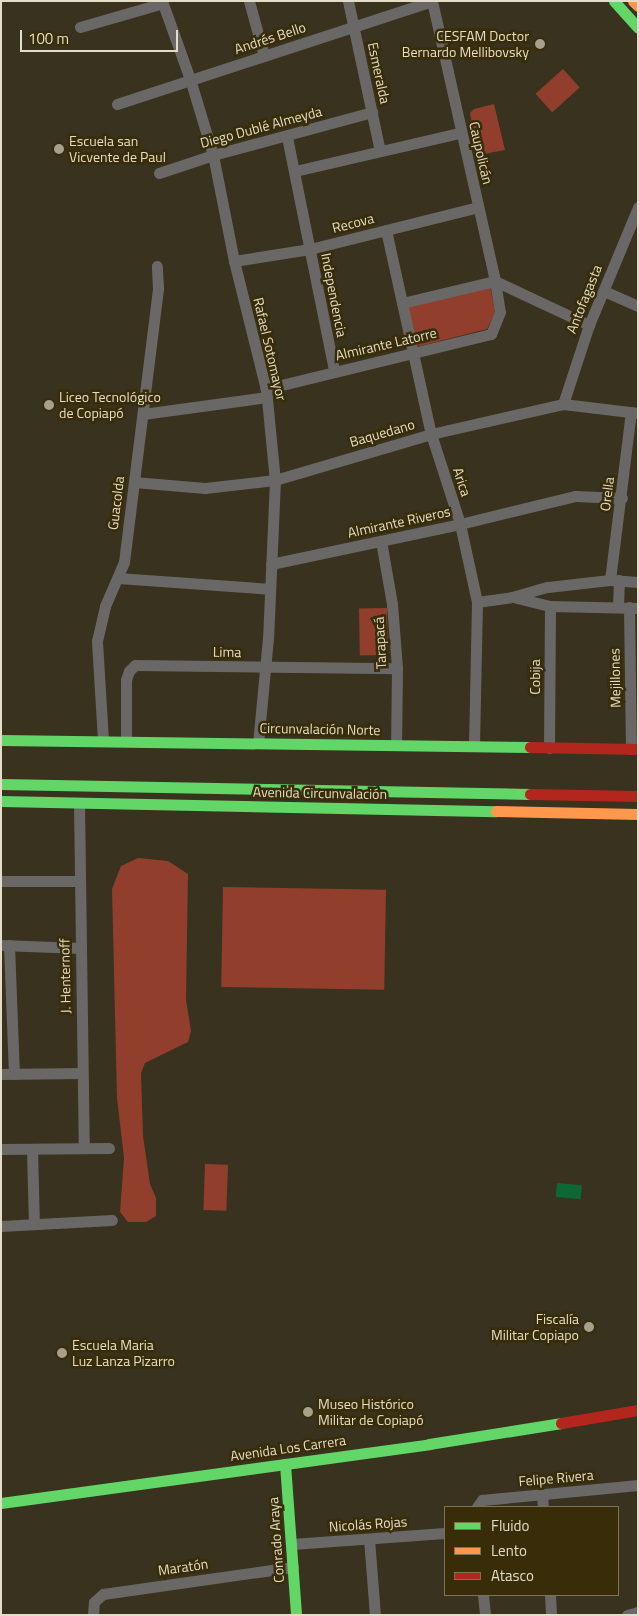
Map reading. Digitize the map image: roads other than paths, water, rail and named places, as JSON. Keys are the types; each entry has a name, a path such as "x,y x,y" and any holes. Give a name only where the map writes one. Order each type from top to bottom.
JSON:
{"main road":[{"path":"632,1 638,6"},
{"path":"617,5 638,28"},
{"name":"Circunvalación Norte","path":"1,740 634,749"},
{"name":"Avenida Circunvalación","path":"1,784 638,796"},
{"name":"Avenida Circunvalación","path":"1,801 638,814"},
{"name":"Avenida Los Carrera","path":"1,1503 438,1443 638,1410"},
{"name":"Conrado Araya","path":"285,1464 296,1615"}],"street":[{"path":"249,1 264,56"},
{"name":"Esmeralda","path":"348,1 380,151"},
{"name":"Andrés Bello","path":"117,104 432,1"},
{"name":"Caupolicán","path":"432,1 460,133 495,281 500,312"},
{"path":"617,5 632,1"},
{"path":"80,27 163,2"},
{"name":"Rafael Sotomayor","path":"163,2 190,79 213,155 234,261 266,393 275,480 265,667 258,743"},
{"name":"Diego Dublé Almeyda","path":"159,173 213,155 287,137 372,112"},
{"path":"295,171 460,133"},
{"name":"Independencia","path":"287,137 334,371"},
{"name":"Recova","path":"234,261 310,249 478,207"},
{"name":"Antofagasta","path":"563,404 589,324 638,208"},
{"name":"Arica","path":"386,230 431,434 460,524 477,602 474,746"},
{"name":"Guacolda","path":"103,740 97,641 105,606 124,562 158,288 157,266"},
{"path":"402,303 495,281 589,324"},
{"path":"604,291 638,306"},
{"name":"Almirante Latorre","path":"143,414 266,393 334,371 491,334 500,312"},
{"name":"Baquedano","path":"134,482 205,488 275,480 431,434 563,404 634,412"},
{"name":"Orella","path":"628,607 614,580 622,498 634,412"},
{"name":"Almirante Riveros","path":"271,564 460,524 575,496 622,498"},
{"name":"Tarapacá","path":"381,541 392,604 396,668 396,745"},
{"path":"118,578 270,589"},
{"path":"477,602 512,597 548,587 614,580 638,582"},
{"path":"512,597 550,606 628,607"},
{"name":"Cobija","path":"549,748 550,606"},
{"name":"Mejillones","path":"628,607 634,749"},
{"name":"Lima","path":"126,741 126,680 129,671 135,666 396,668"},
{"name":"J. Henternoff","path":"79,804 84,1148"},
{"path":"1,881 79,881"},
{"path":"14,1074 5,945 80,948"},
{"path":"1,1074 82,1073"},
{"path":"1,1149 109,1148"},
{"path":"32,1150 34,1224"},
{"path":"1,1226 112,1220"},
{"path":"638,1485 638,1490"},
{"name":"Felipe Rivera","path":"478,1505 482,1500 638,1485"},
{"path":"542,1494 543,1506"},
{"name":"Nicolás Rojas","path":"292,1544 444,1533"},
{"path":"369,1539 376,1615"},
{"name":"Maratón","path":"93,1615 94,1602 103,1594 294,1567"},
{"path":"483,1596 485,1615"},
{"path":"550,1596 551,1615"},
{"path":"627,1615 638,1612"}],"place":[{"name":"CESFAM Doctor Bernardo Mellibovsky","path":"540,44"},
{"name":"Escuela san Vicvente de Paul","path":"59,149"},
{"name":"Liceo Tecnológico de Copiapó","path":"49,405"},
{"name":"Fiscalía Militar Copiapo","path":"589,1327"},
{"name":"Escuela Maria Luz Lanza Pizarro","path":"62,1353"},
{"name":"Museo Histórico Militar de Copiapó","path":"308,1412"}]}
